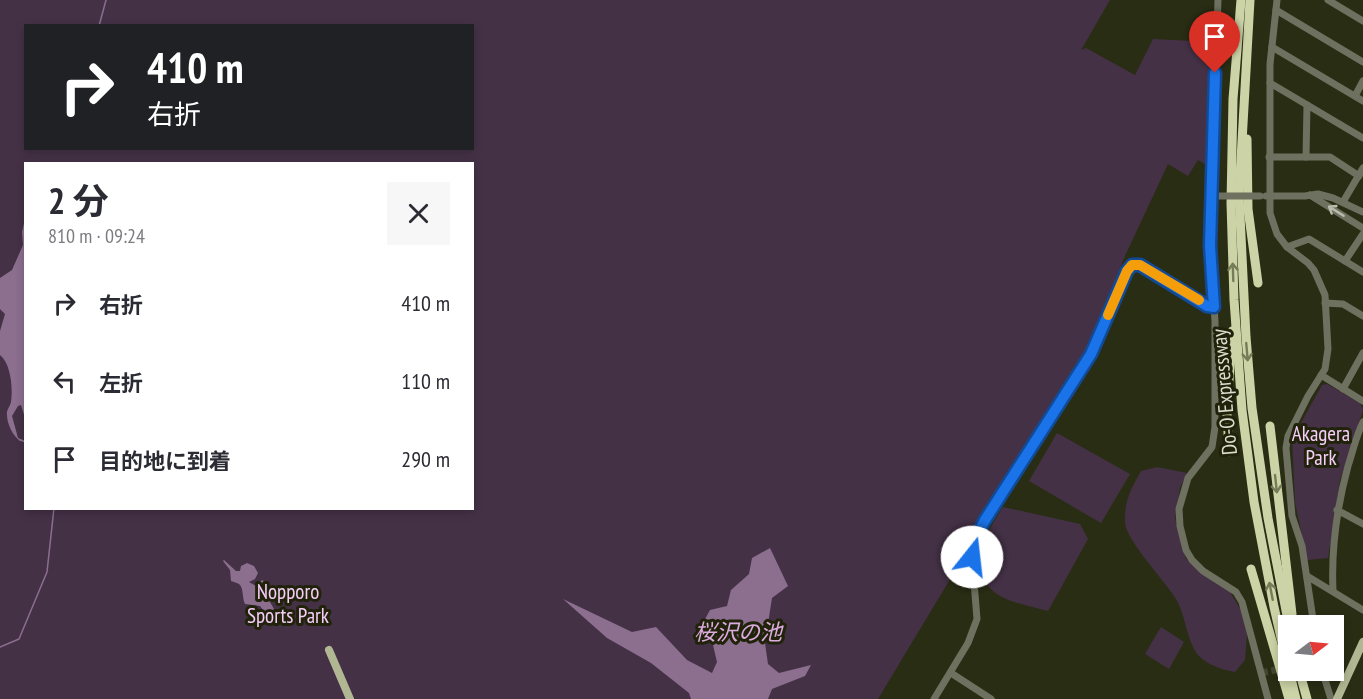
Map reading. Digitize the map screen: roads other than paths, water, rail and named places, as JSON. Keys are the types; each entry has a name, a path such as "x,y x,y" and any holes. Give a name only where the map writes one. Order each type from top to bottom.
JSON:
{"highway":[{"name":"Do-O Expressway","path":"1240,0 1233,99 1231,203 1234,300 1242,410 1254,502 1278,624"},
{"name":"Do-O Expressway","path":"1250,0 1239,195 1246,337 1252,408 1268,518 1289,615"},
{"path":"1248,19 1248,209 1258,283"},
{"path":"1229,452 1227,413 1234,300"},
{"path":"1270,426 1290,615"},
{"path":"1251,569 1289,699"},
{"name":"Do-O Expressway","path":"1292,681 1296,699"},
{"path":"1302,681 1307,699"}],"main road":[{"path":"1337,699 1363,642"},
{"path":"329,650 350,699"}],"street":[{"path":"1218,0 1215,196 1210,246 1214,307 1215,428 1212,447 1188,478 1179,509 1180,526 1186,550 1192,560 1203,571 1236,592 1242,602 1268,699"},
{"path":"1277,0 1270,83 1270,213 1273,226 1287,247 1298,254 1314,270 1326,303 1328,349 1325,369 1308,396 1288,436 1286,448 1292,516 1302,546 1312,615"},
{"path":"1328,0 1363,21"},
{"path":"1276,10 1363,62"},
{"path":"1272,47 1363,101"},
{"path":"1355,96 1363,81"},
{"path":"1270,83 1363,138"},
{"path":"1306,157 1307,105"},
{"path":"1269,157 1330,157 1361,172 1343,202"},
{"path":"1215,196 1318,194 1343,202 1363,212"},
{"path":"1307,195 1363,228"},
{"path":"1345,261 1363,234"},
{"path":"1287,247 1309,239 1363,272"},
{"path":"934,699 968,643 977,619 972,557 976,537 1091,354 1127,271 1132,265 1140,265 1207,306 1214,307"},
{"path":"1326,303 1343,304 1363,316"},
{"path":"1343,388 1363,353"},
{"path":"1321,375 1363,401"},
{"path":"1333,590 1332,558 1337,510 1358,432 1363,422"},
{"path":"1337,510 1363,524"},
{"path":"1307,576 1363,610"},
{"path":"951,673 991,699"},
{"path":"1325,681 1331,699"}],"water":[{"path":"24,223 24,415 21,405 12,416 18,438 23,440 20,441 9,426 7,418 12,390 7,364 0,355 0,331 5,314 0,309 0,278 12,270 23,245"},
{"name":"桜沢の池","path":"770,548 788,586 772,598 765,643 768,664 779,673 811,665 805,676 772,689 768,699 691,699 689,693 651,663 607,638 563,599 632,632 656,627 687,660 712,673 717,662 712,641 704,631 704,621 710,610 727,606 731,590 749,574 752,558"},
{"path":"224,560 236,571 240,571 241,566 247,563 254,566 258,573 255,579 249,582 258,587 259,582 263,580 267,590 265,597 274,609 271,613 266,614 260,606 245,604 241,586 231,581 230,570"}],"waterway":[{"path":"100,24 106,0"},
{"path":"20,440 24,441"},
{"path":"0,647 19,639 47,572 54,510"}],"tunnel":[{"path":"1261,673 1278,669"}],"park label":[{"name":"Akagera Park","path":"1321,445"},
{"name":"Nopporo Sports Park","path":"288,603"}]}
